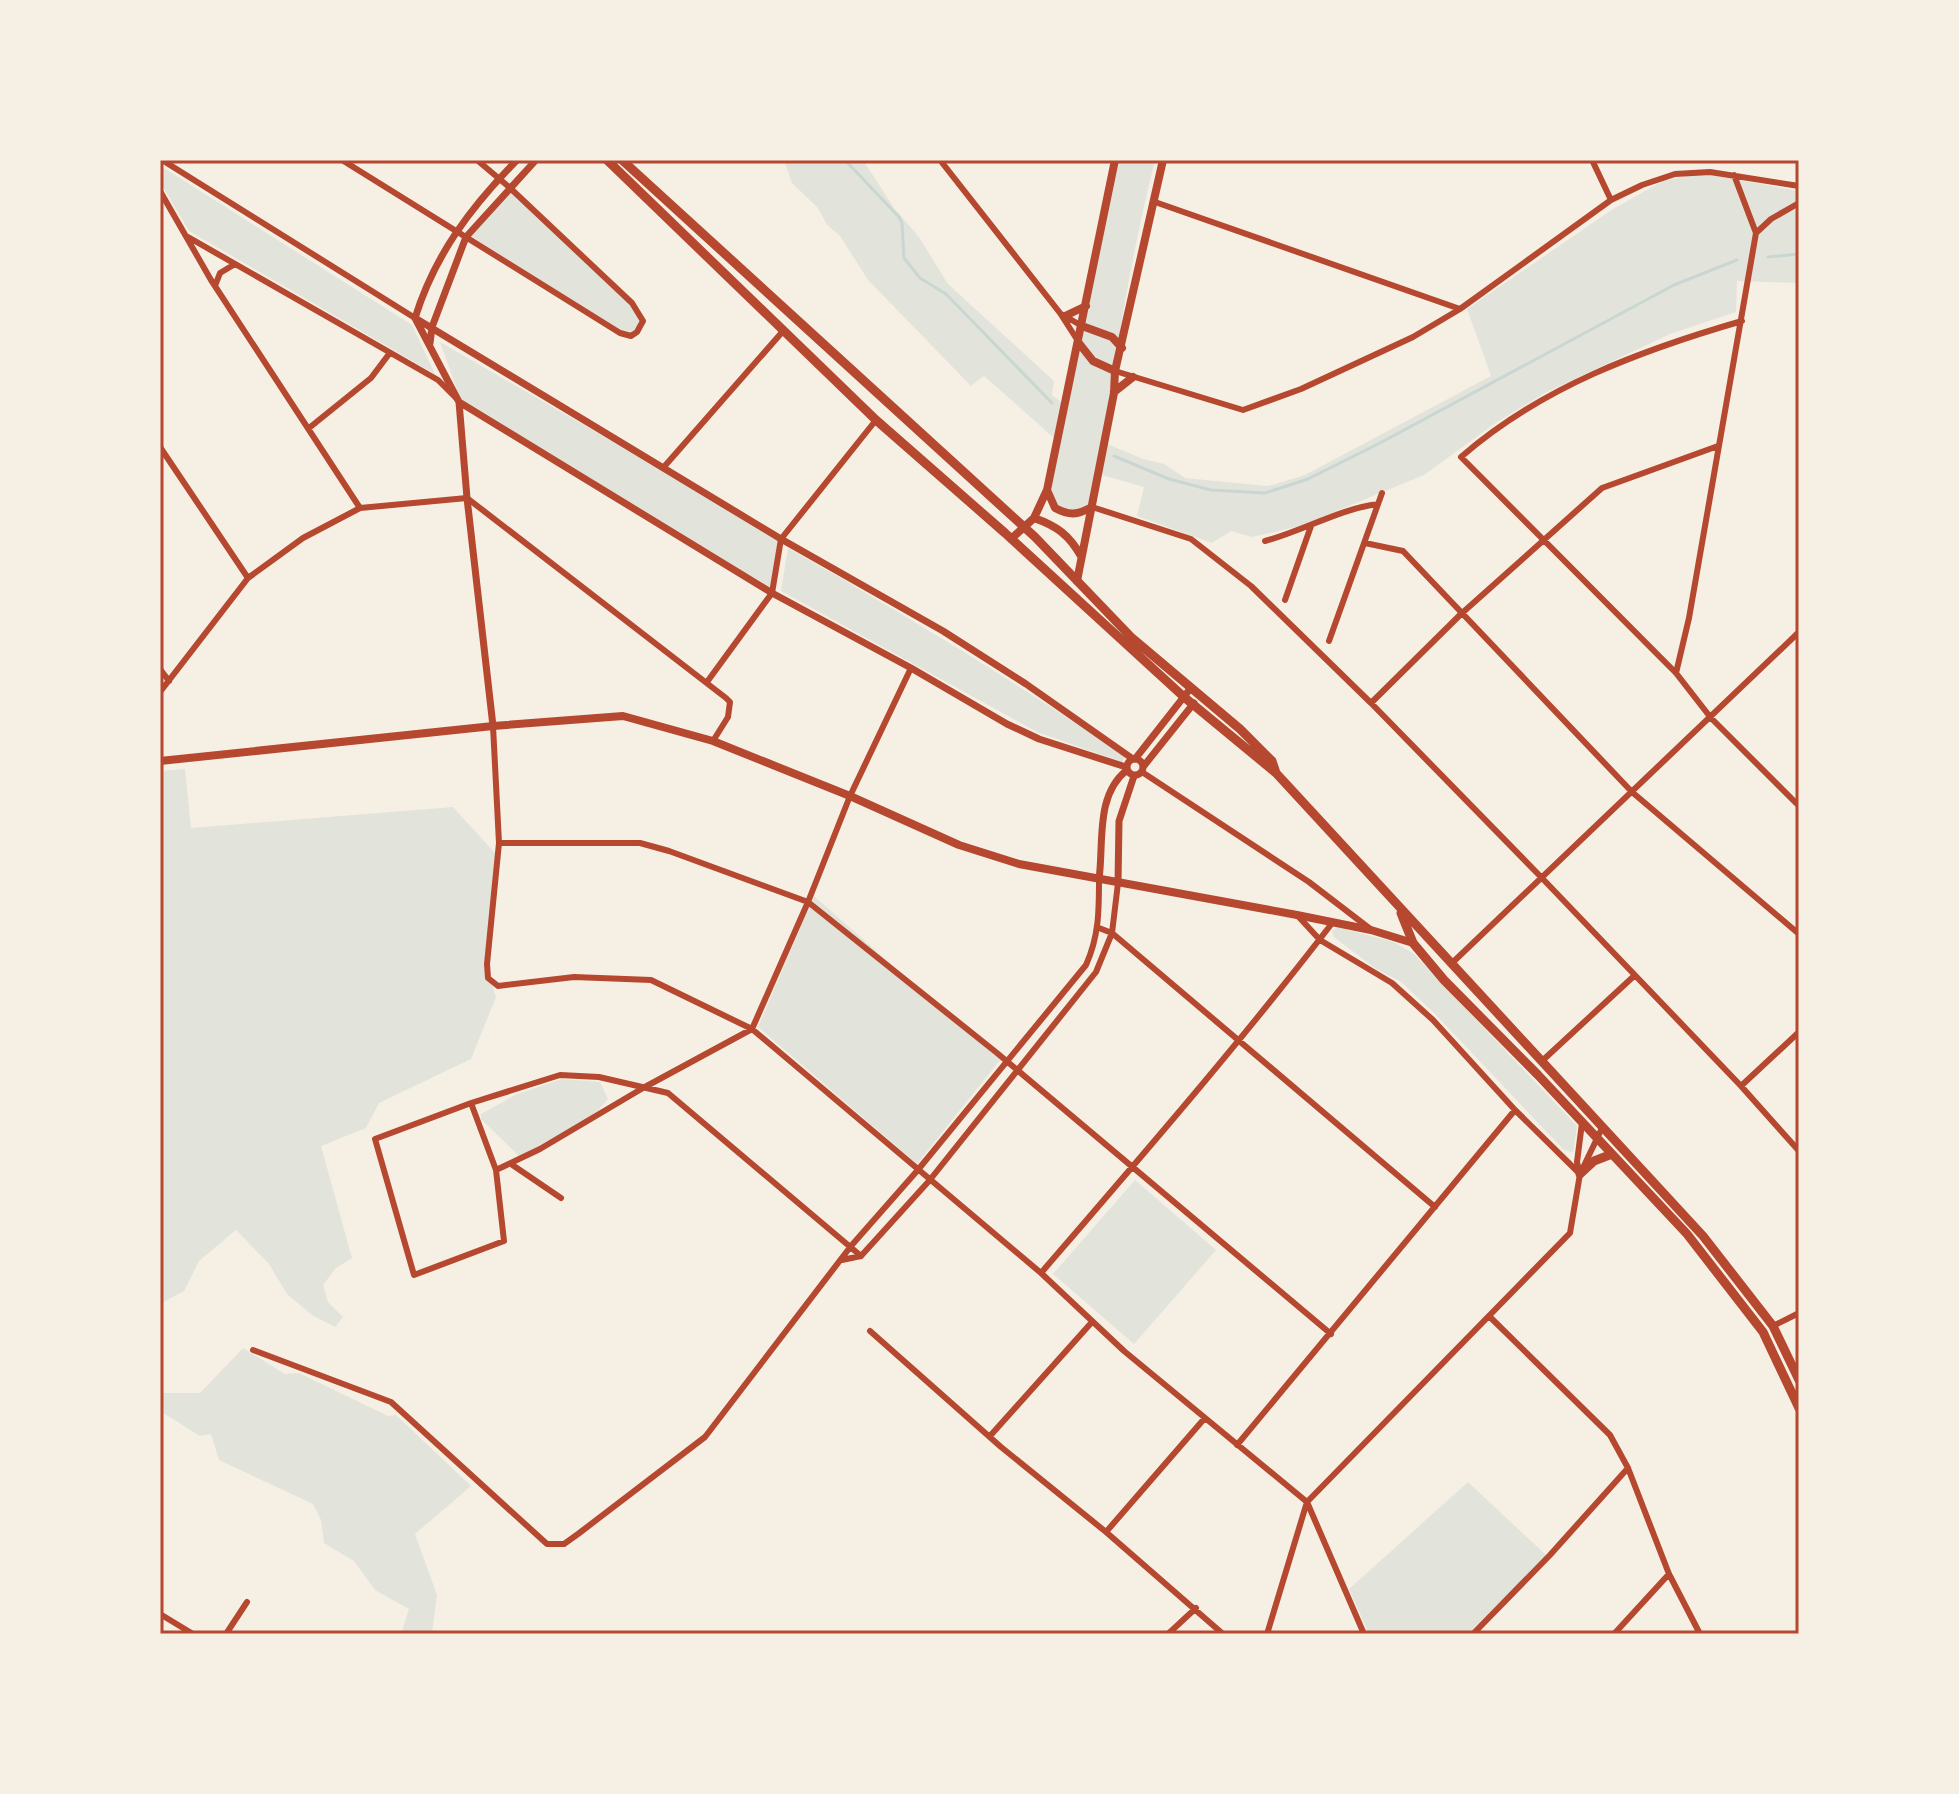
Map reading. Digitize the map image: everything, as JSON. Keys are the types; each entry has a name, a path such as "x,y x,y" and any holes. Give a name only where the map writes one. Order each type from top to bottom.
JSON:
{"main road":[{"path":"607,160 876,420 1038,565 1192,696 1240,729 1272,761 1276,773 1703,1236 1773,1326 1799,1380"},
{"path":"622,160 1024,528 1192,696"},
{"path":"1011,539 1034,518 1047,490 1115,160"},
{"path":"1077,581 1114,393 1115,371 1163,160"},
{"path":"1062,314 1086,306"},
{"path":"1082,326 1112,337 1122,348"},
{"path":"1078,341 1093,361 1115,371"},
{"path":"1114,393 1133,377"},
{"path":"1047,490 1055,508 1069,515 1092,507"},
{"path":"1034,518 1055,525 1066,534 1081,556"},
{"path":"1038,565 1079,567"},
{"path":"161,760 623,716 713,741 850,796 959,845 1019,864 1333,922 1438,950"},
{"path":"1399,907 1413,943 1444,980 1687,1234 1763,1332 1799,1408"},
{"path":"1580,1174 1594,1161 1612,1154"}],"street":[{"path":"162,160 663,468 943,631 1142,762 1116,779 1107,794 1099,879 1099,928 1095,947 1086,965 917,1171 851,1246 705,1437 564,1544 547,1544 391,1402 253,1350"},
{"path":"342,160 620,333 631,336 637,332 643,321 637,309 477,160"},
{"path":"517,160 455,231 415,318 459,402 493,726 499,843 488,978 498,986 574,977 651,980 752,1029 1041,1273 1092,1322 1204,1419 1307,1502 1364,1634"},
{"path":"430,343 432,327 466,237 536,160"},
{"path":"940,160 1062,314 1078,341"},
{"path":"1592,160 1611,200"},
{"path":"1115,371 1243,410 1301,389 1413,337 1460,309 1611,200 1642,185 1675,174 1710,172 1799,186"},
{"path":"1676,673 1689,618 1756,233 1734,175"},
{"path":"160,191 215,286 360,508"},
{"path":"1155,202 1460,309"},
{"path":"1756,233 1771,219 1799,203"},
{"path":"185,236 438,380 459,402 772,593 1007,724 1039,739 1134,770 1309,882 1371,930"},
{"path":"215,286 220,273 235,264"},
{"path":"1062,314 1082,326"},
{"path":"1742,321 1664,344 1548,395 1461,457 1676,673 1711,718 1799,806"},
{"path":"663,468 784,330"},
{"path":"309,428 349,399 371,378 389,354"},
{"path":"707,682 772,593 781,539 876,420"},
{"path":"1371,703 1461,614 1602,488 1718,446"},
{"path":"160,447 248,578"},
{"path":"1329,641 1382,493"},
{"path":"160,692 248,578 303,538 360,508 467,498 730,702 728,717 713,741"},
{"path":"1265,541 1360,506 1378,504"},
{"path":"1092,507 1191,539 1251,586 1371,703 1541,877 1799,1151"},
{"path":"1285,600 1311,526"},
{"path":"1365,543 1403,551 1632,792 1799,934"},
{"path":"1451,964 1799,632"},
{"path":"496,1170 752,1029 850,796 911,668"},
{"path":"160,669 169,681"},
{"path":"842,1260 861,1256 929,1181 1096,972 1112,933 1118,883 1119,821 1134,770 1134,759 1192,696"},
{"path":"1134,770 1192,696"},
{"path":"499,843 640,843 808,902 1006,1060 1331,1334"},
{"path":"1297,915 1320,940 1392,983 1433,1020 1515,1110 1580,1174"},
{"path":"1041,1273 1238,1041 1333,922"},
{"path":"1099,928 1112,933 1435,1207"},
{"path":"1542,1061 1634,976"},
{"path":"1741,1086 1799,1032"},
{"path":"471,1103 496,1170 504,1241 414,1275 375,1139 471,1103 560,1075 599,1077 668,1093 861,1256"},
{"path":"1237,1445 1515,1110"},
{"path":"1580,1174 1577,1162 1582,1123"},
{"path":"1267,1634 1307,1502 1570,1233 1580,1174 1603,1126"},
{"path":"511,1164 561,1198"},
{"path":"1773,1326 1799,1313"},
{"path":"1490,1317 1610,1435 1628,1468 1669,1574 1700,1634"},
{"path":"990,1436 1092,1322"},
{"path":"870,1331 1223,1634"},
{"path":"1106,1532 1204,1419"},
{"path":"1473,1634 1628,1468"},
{"path":"1614,1634 1669,1574"},
{"path":"226,1634 247,1602"},
{"path":"1168,1634 1196,1608"},
{"path":"160,1614 193,1634"}],"shaded area":[{"path":"784,160 863,160 894,208 919,237 948,284 1054,381 1052,395 1061,402 1054,438 984,376 971,386 868,280 840,236 827,225 818,208 792,183"},
{"path":"1116,160 1155,160 1125,301 1105,443 1164,464 1185,478 1268,486 1305,475 1491,376 1467,309 1613,209 1663,181 1711,175 1799,191 1799,283 1737,281 1736,312 1670,334 1545,393 1497,422 1424,475 1300,526 1252,537 1231,531 1212,543 1137,516 1144,487 1095,473 1089,505 1070,512 1055,505 1050,488"},
{"path":"164,168 412,325 435,374 189,231 160,182 160,173"},
{"path":"510,189 631,303 641,321 636,331 625,334 471,236"},
{"path":"440,342 781,539 771,588 461,401"},
{"path":"788,548 1042,701 1125,756 1122,762 1037,732 781,591"},
{"path":"185,769 191,828 453,807 496,854 485,964 496,997 471,1059 379,1103 366,1128 321,1146 352,1258 336,1268 323,1285 328,1302 343,1317 335,1327 312,1315 287,1294 269,1264 236,1230 199,1261 184,1291 160,1304 160,771"},
{"path":"814,896 1000,1060 917,1164 758,1027"},
{"path":"1337,927 1394,942 1414,954 1577,1126 1573,1153 1563,1149 1400,981 1376,969 1334,937 1332,931"},
{"path":"562,1079 600,1082 608,1099 594,1115 520,1157 481,1119 481,1114 517,1094"},
{"path":"1135,1180 1216,1250 1134,1344 1053,1274"},
{"path":"243,1348 285,1374 299,1373 388,1416 396,1415 471,1486 415,1534 437,1595 432,1634 401,1634 409,1609 375,1590 354,1561 324,1543 321,1520 313,1504 219,1460 211,1434 200,1436 160,1411 160,1393 200,1393"},
{"path":"1468,1482 1546,1555 1472,1634 1369,1634 1349,1589"}],"waterway":[{"path":"845,160 899,217 904,258 920,278 946,294 1052,403"},
{"path":"1768,257 1799,254"},
{"path":"1114,456 1169,479 1211,490 1265,493 1308,479 1674,285 1737,260"}]}
